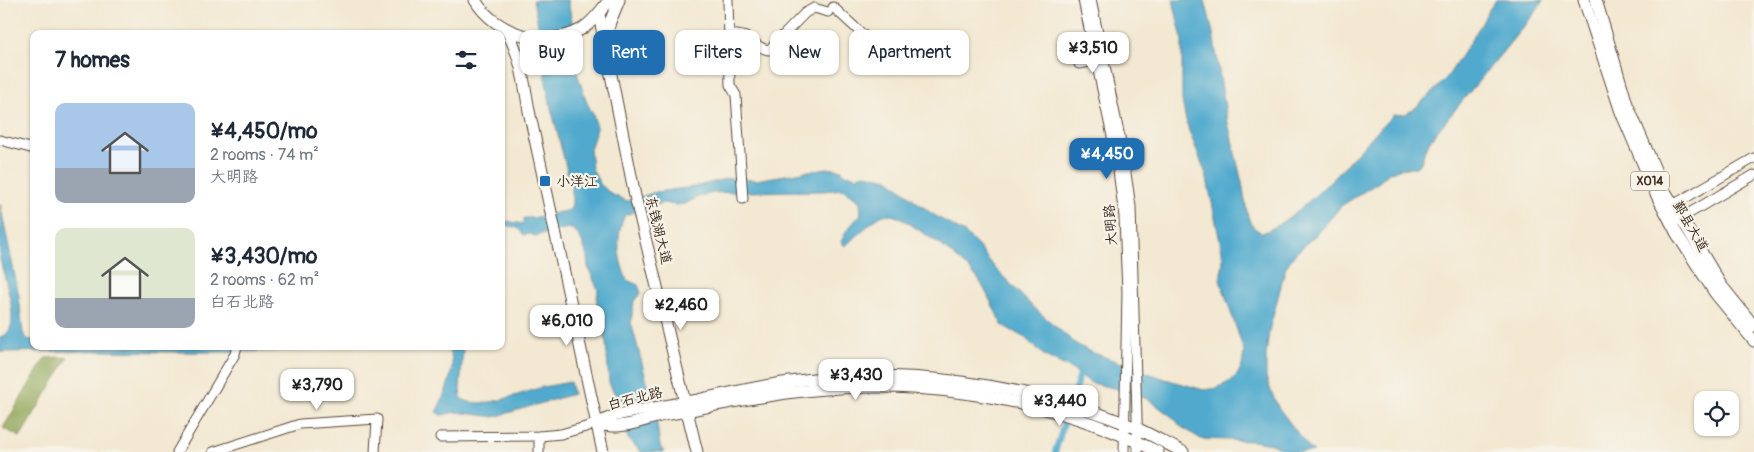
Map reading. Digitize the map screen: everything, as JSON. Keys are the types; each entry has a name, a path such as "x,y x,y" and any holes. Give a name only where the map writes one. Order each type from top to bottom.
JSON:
{"main road":[{"path":"476,0 491,18 505,28 532,38 555,39 580,30 599,14 609,0"},
{"path":"608,30 619,0"},
{"name":"鄞县大道","path":"1584,0 1621,112 1637,151 1715,294 1754,341"},
{"name":"鄞县大道","path":"1596,0 1627,104 1668,208"},
{"name":"东钱湖大道","path":"599,14 602,30"},
{"path":"505,28 513,42 521,66 529,112 603,452"},
{"name":"东钱湖大道","path":"611,75 635,196 697,452"},
{"name":"鄞县大道","path":"1676,221 1721,285 1754,326"},
{"name":"白石北路","path":"596,424 662,411 787,392 867,388 926,390 966,393 1027,404 1052,405 1124,429 1138,429 1183,452"},
{"name":"白石北路","path":"1124,429 1138,447 1158,452"}],"street":[{"path":"728,0 729,30"},
{"name":"大明路","path":"1084,0 1122,147 1132,207 1138,447"},
{"name":"大明路","path":"1091,0 1124,217 1127,292 1124,452"},
{"path":"760,47 769,50 805,13 814,8 831,9 856,30"},
{"path":"1079,64 1099,61"},
{"path":"730,75 730,85 736,95 742,196"},
{"path":"0,140 30,149"},
{"path":"1668,208 1754,158"},
{"path":"1676,221 1754,174"},
{"path":"177,452 236,350"},
{"path":"213,452 300,424 377,419 375,452"},
{"path":"440,437 539,436 561,434 596,424"},
{"path":"539,436 539,452"}],"green space":[{"path":"45,358 68,358 20,437 3,428"}],"water":[{"path":"533,0 568,0 574,30 539,30"},
{"path":"1173,0 1205,0 1213,33 1226,114 1248,217 1253,227 1262,233 1282,222 1315,196 1393,115 1405,114 1414,109 1440,85 1450,73 1496,0 1543,0 1538,9 1431,139 1421,163 1416,167 1398,169 1389,173 1379,182 1341,206 1321,230 1294,255 1286,267 1269,331 1266,377 1278,407 1308,447 1314,452 1288,452 1271,444 1253,441 1201,439 1180,426 1175,419 1148,399 1091,383 1073,370 1045,356 1025,338 1002,325 979,280 968,268 941,245 901,218 888,214 881,216 845,246 841,242 846,231 861,214 860,202 843,189 712,193 698,197 685,204 663,203 625,215 619,239 621,264 627,280 638,285 641,293 634,301 631,322 647,382 653,394 660,446 664,452 641,452 629,440 625,432 617,398 609,383 606,343 596,308 598,290 588,267 587,256 581,239 574,230 568,228 535,236 530,234 524,235 517,228 505,225 505,221 523,224 524,218 570,210 572,205 572,190 545,75 578,75 597,128 590,149 592,169 600,184 611,194 627,201 656,192 694,187 729,178 756,180 827,168 842,170 842,173 858,177 859,175 866,174 888,179 931,213 966,234 995,268 1033,307 1076,344 1091,352 1165,379 1204,390 1217,388 1229,382 1237,375 1242,366 1244,351 1220,280 1223,263 1222,251 1206,174 1185,116 1182,101 1182,39"},
{"path":"0,204 19,296 23,333 27,339 30,339 30,350 292,350 254,352 0,352 0,337 8,333 12,314 0,258"},
{"path":"446,350 463,350 461,398 469,402 479,403 501,400 543,387 570,382 573,394 494,417 457,412 441,415 436,412 451,373 452,357"}],"waterway":[{"path":"1055,452 1082,368"}],"place":[{"name":"小洋江","path":"545,181"}]}
